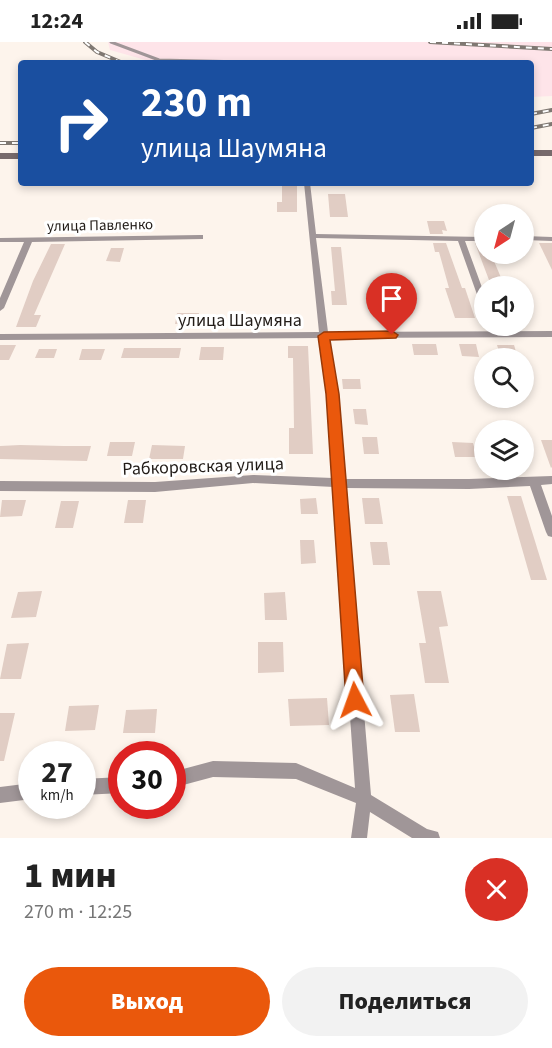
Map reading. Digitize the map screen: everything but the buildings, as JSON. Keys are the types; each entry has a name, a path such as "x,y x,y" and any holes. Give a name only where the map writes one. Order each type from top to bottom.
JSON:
{"main road":[{"path":"534,153 552,153"},
{"path":"0,156 18,156"}],"street":[{"path":"307,186 332,394 364,799 358,838"},
{"path":"312,236 412,236 474,239"},
{"name":"улица Павленко","path":"0,240 200,237"},
{"path":"534,238 552,239"},
{"path":"461,239 474,276"},
{"path":"0,308 29,240"},
{"name":"улица Шаумяна","path":"0,336 324,336 474,331"},
{"name":"улица Шаумяна","path":"534,333 552,334"},
{"name":"Рабкоровская улица","path":"0,486 155,487 253,479 339,483 552,480"},
{"path":"534,481 552,532"},
{"path":"186,776 213,769 296,771 364,799 423,836 432,838"},
{"path":"0,795 18,793"}],"lane":[{"path":"111,42 159,60"}],"shaded area":[{"path":"108,42 552,42 552,96 534,97 534,60 145,60 110,50"}],"railway":[{"path":"85,42 97,52 116,60"},
{"path":"430,42 552,49"},
{"path":"534,113 552,110"},
{"path":"534,127 552,124"},
{"path":"0,143 18,143"}],"route":[{"path":"355,700 332,394 324,336 392,335"}]}
